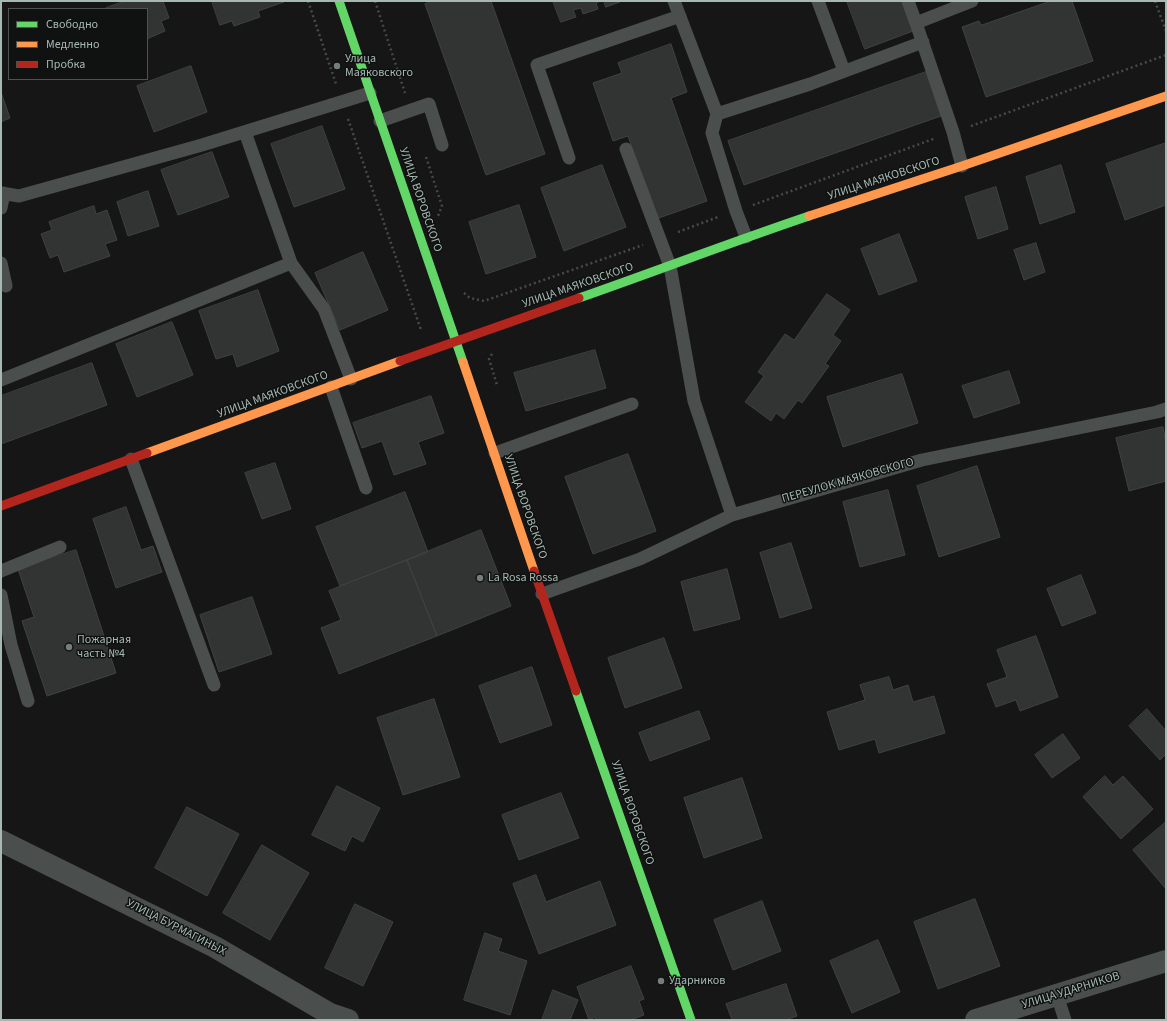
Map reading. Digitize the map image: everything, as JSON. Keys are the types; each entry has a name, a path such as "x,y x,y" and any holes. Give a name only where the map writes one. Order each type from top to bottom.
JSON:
{"street":[{"name":"УЛИЦА ВОРОВСКОГО","path":"339,1 542,594 691,1020"},
{"name":"УЛИЦА МАЯКОВСКОГО","path":"1,506 456,341 670,266 746,237 962,166 1166,96"},
{"name":"УЛИЦА БУРМАГИНЫХ","path":"1,841 215,947 330,1014 348,1020"},
{"name":"УЛИЦА УДАРНИКОВ","path":"976,1020 1166,961"}],"lane":[{"path":"674,1 717,114 712,133 736,211 746,237"},
{"path":"818,1 844,71"},
{"path":"908,1 953,132 962,166"},
{"path":"916,23 972,1"},
{"path":"569,158 537,66 680,16"},
{"path":"717,114 810,84 923,42"},
{"path":"1,208 2,193 19,196 202,145 370,93"},
{"path":"380,121 429,104 442,145"},
{"path":"245,132 291,262 324,309 351,379"},
{"path":"626,149 670,266 694,401 732,515"},
{"path":"1,380 291,262"},
{"path":"1,263 6,286"},
{"path":"331,386 366,488"},
{"path":"494,454 632,404"},
{"name":"ПЕРЕУЛОК МАЯКОВСКОГО","path":"542,594 640,559 732,515 922,460 1166,409"},
{"path":"131,459 214,685"},
{"path":"1,571 60,547"},
{"path":"1,595 6,647 28,701"},
{"path":"1057,995 1065,1020"}],"path":[{"path":"308,1 422,331"},
{"path":"375,1 411,110"},
{"path":"1155,1 1166,32"},
{"path":"460,290 470,298 484,301 558,276 1166,55"},
{"path":"425,154 442,206 436,221"}],"building":[{"path":"125,1 163,1 169,18 161,21 165,31 148,39 148,8 106,8"},
{"path":"212,1 284,2 258,11 260,17 234,26 232,21 220,25"},
{"path":"432,1 491,1 545,154 486,175 425,4"},
{"path":"553,1 601,1 596,3 598,9 583,14 581,8 573,10 576,17 561,22"},
{"path":"604,1 620,1 620,2 606,7"},
{"path":"847,1 902,1 913,31 865,49"},
{"path":"1051,1 1072,1 1093,61 986,97 962,27 979,21 981,25"},
{"path":"671,44 687,92 671,98 707,201 656,219 628,136 613,141 593,83 622,73 618,63"},
{"path":"191,66 207,112 154,132 137,86"},
{"path":"926,72 941,116 744,185 728,141"},
{"path":"1,92 10,118 1,122"},
{"path":"322,126 345,189 294,207 271,144"},
{"path":"1166,143 1166,205 1125,220 1106,164"},
{"path":"212,152 229,197 178,215 161,170"},
{"path":"602,165 626,227 564,251 541,188"},
{"path":"1061,165 1075,212 1040,224 1026,177"},
{"path":"996,187 1008,229 978,239 965,197"},
{"path":"148,191 159,226 128,236 117,202"},
{"path":"519,205 536,257 486,274 469,222"},
{"path":"94,206 96,214 107,210 117,240 105,244 110,256 64,272 58,255 50,258 41,234 52,230 49,222"},
{"path":"899,234 917,281 879,295 861,249"},
{"path":"1036,243 1045,272 1024,280 1014,250"},
{"path":"363,252 388,310 340,330 315,273"},
{"path":"258,290 279,351 237,367 233,354 216,359 199,311"},
{"path":"827,294 850,310 833,335 841,341 825,364 829,366 802,403 798,400 784,419 776,413 771,421 745,402 764,376 758,372 785,334 794,340"},
{"path":"172,322 193,375 137,397 116,344"},
{"path":"595,350 606,388 526,411 514,373"},
{"path":"92,363 107,405 1,444 1,396"},
{"path":"1009,371 1020,403 974,418 962,386"},
{"path":"902,374 918,423 843,447 827,397"},
{"path":"431,396 444,433 418,442 426,464 394,475 382,441 362,448 353,423"},
{"path":"1163,427 1166,442 1166,481 1129,491 1116,438"},
{"path":"628,454 656,531 593,554 565,477"},
{"path":"275,463 291,509 262,519 245,473"},
{"path":"977,466 1000,537 939,557 917,486"},
{"path":"888,490 905,555 860,567 843,502"},
{"path":"405,492 428,552 340,586 316,527"},
{"path":"126,507 141,550 153,546 162,572 116,588 93,519"},
{"path":"481,530 511,606 437,636 407,560"},
{"path":"791,543 812,608 780,618 760,553"},
{"name":"Пожарная часть №4","path":"76,550 116,673 47,696 22,621 34,617 18,569"},
{"path":"407,560 437,636 339,674 321,628 341,620 329,591"},
{"path":"727,569 740,619 694,631 681,582"},
{"path":"1081,575 1096,613 1062,626 1047,589"},
{"path":"252,597 272,654 219,672 200,615"},
{"path":"1036,636 1058,697 1020,711 1016,700 996,707 987,684 1007,677 997,650"},
{"path":"664,638 682,688 625,708 608,658"},
{"path":"532,667 552,725 500,743 479,686"},
{"path":"889,677 893,690 908,685 913,702 934,696 945,733 879,753 875,739 839,750 827,712 865,700 860,685"},
{"path":"434,699 460,777 403,795 377,718"},
{"path":"1147,709 1166,731 1166,754 1160,760 1129,726"},
{"path":"699,711 710,739 650,761 639,733"},
{"path":"1063,734 1080,758 1052,778 1035,755"},
{"path":"1105,776 1113,785 1123,776 1153,809 1121,839 1083,797"},
{"path":"742,778 762,838 704,858 684,798"},
{"path":"337,786 380,808 363,842 352,836 345,851 312,835"},
{"path":"561,793 579,838 519,860 502,815"},
{"path":"187,807 239,834 207,896 155,868"},
{"path":"1166,822 1166,889 1133,850"},
{"path":"262,845 309,873 270,940 223,913"},
{"path":"536,875 546,902 600,881 616,925 539,954 513,884"},
{"path":"975,899 1000,966 938,989 914,922"},
{"path":"762,901 781,951 733,970 714,920"},
{"path":"355,904 393,922 363,986 325,968"},
{"path":"485,933 502,939 498,951 527,961 510,1015 464,1000"},
{"path":"878,940 900,992 852,1013 830,961"},
{"path":"631,966 644,999 639,1001 644,1015 630,1020 596,1020 595,1017 589,1020 577,987"},
{"path":"786,984 797,1016 785,1020 732,1020 726,1004"},
{"path":"553,990 578,1000 570,1020 542,1020"}],"traffic: fast":[{"path":"339,1 463,362"},
{"path":"579,298 809,216"},
{"path":"576,691 691,1020"}],"traffic: slow":[{"path":"809,216 962,166 1166,96"},
{"path":"147,453 400,361"},
{"path":"463,362 534,571"}],"traffic: jam":[{"path":"400,361 579,298"},
{"path":"1,506 147,453"},
{"path":"534,571 576,691"}],"place":[{"name":"Улица Маяковского","path":"337,66"},
{"name":"La Rosa Rossa","path":"480,578"},
{"name":"Пожарная часть №4","path":"69,647"},
{"name":"Ударников","path":"661,981"}]}
